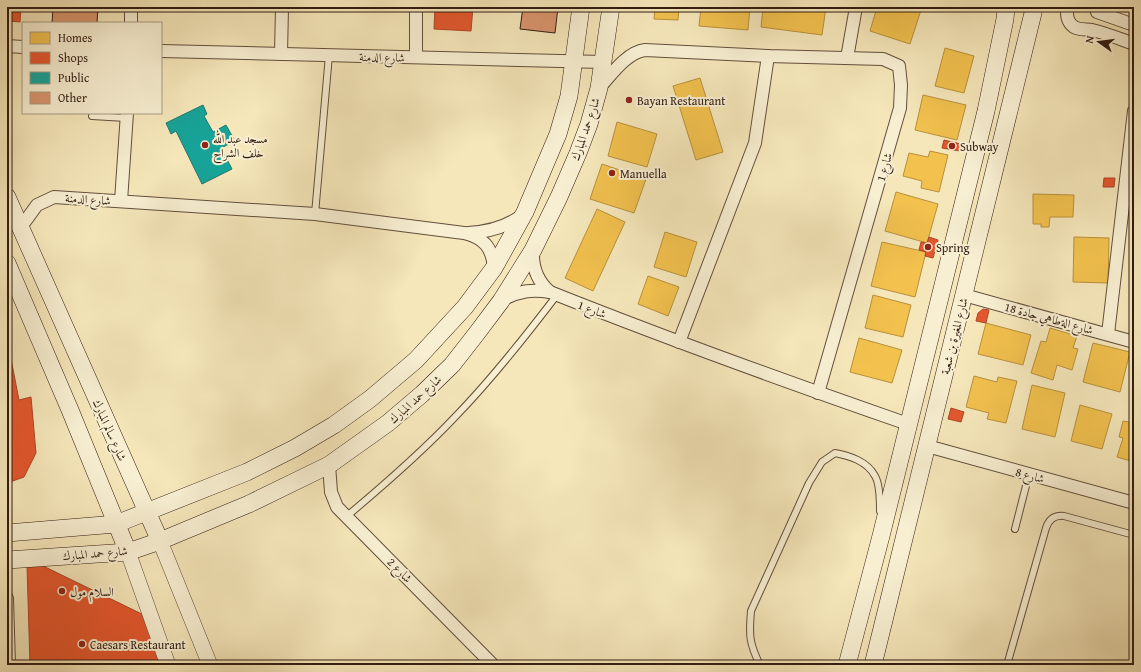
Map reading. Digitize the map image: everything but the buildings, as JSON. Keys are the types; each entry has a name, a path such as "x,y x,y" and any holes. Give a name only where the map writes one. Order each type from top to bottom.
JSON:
{"main road":[{"name":"شارع حمد المبارك","path":"7,533 116,524 247,472 295,448 340,421 370,399 416,360 465,307 494,268 525,212 558,134 569,96 581,7"},
{"name":"شارع حمد المبارك","path":"7,560 128,552 160,540 249,504 329,465 388,423 422,394 452,365 478,333 533,250 559,198 589,124 599,88 611,7"},
{"name":"شارع المغيرة بن شعبة","path":"873,665 1034,9"},
{"name":"شارع المغيرة بن شعبة","path":"846,664 881,536 986,110 1004,11"},
{"name":"شارع سالم المبارك","path":"7,197 98,404 160,540"},
{"path":"7,263 70,410 128,552"},
{"path":"70,410 74,413 83,415 93,412 98,404"}],"street":[{"path":"131,7 131,22"},
{"path":"281,54 282,7"},
{"path":"416,7 416,57"},
{"path":"847,58 856,7"},
{"path":"1068,7 1067,15 1069,22 1074,27 1092,30 1134,44"},
{"path":"1096,7 1097,12 1134,25"},
{"path":"7,46 22,47"},
{"name":"شارع 1","path":"599,88 632,54 639,50 768,56 883,59 899,66 901,86 900,108 818,393"},
{"name":"شارع الدمنة","path":"162,51 603,62"},
{"path":"679,342 755,143 768,56"},
{"path":"1108,334 1134,111"},
{"name":"شارع الدمنة","path":"121,201 126,116"},
{"name":"شارع الدمنة","path":"21,227 37,205 54,197 315,214 464,233 474,236 489,248 493,258 494,268"},
{"name":"شارع الدمنة","path":"464,233 497,229 512,223 525,212"},
{"path":"533,250 535,270 541,282 553,294"},
{"name":"شارع 1","path":"500,301 519,292 530,290 553,294 818,393 908,424"},
{"name":"شارع الةطاهي جادة 18","path":"964,295 1134,342"},
{"name":"شارع 8","path":"927,446 1134,503"},
{"name":"شارع 2","path":"329,465 331,492 337,508 347,516 493,665"},
{"name":"شارع سالم المبارك","path":"160,540 210,665"},
{"path":"128,552 168,665"}],"lane":[{"path":"315,214 329,55"},
{"path":"92,116 126,116"},
{"path":"347,516 401,469 454,418 508,358 553,294"},
{"path":"760,665 751,645 749,632 751,611 809,484 822,462 835,453 846,455 863,462 875,476 880,498 881,536"},
{"path":"1015,529 1029,474"},
{"path":"1007,665 1049,520 1056,516 1064,516 1134,535"},
{"path":"7,592 10,598 12,665"}],"place":[{"name":"Bayan Restaurant","path":"629,100"},
{"name":"مسجد عبد الله خلف الشراح","path":"205,145"},
{"name":"Subway","path":"952,146"},
{"name":"Manuella","path":"612,173"},
{"name":"Spring","path":"928,247"},
{"name":"السلام مول","path":"62,591"},
{"name":"Caesars Restaurant","path":"82,644"}]}
